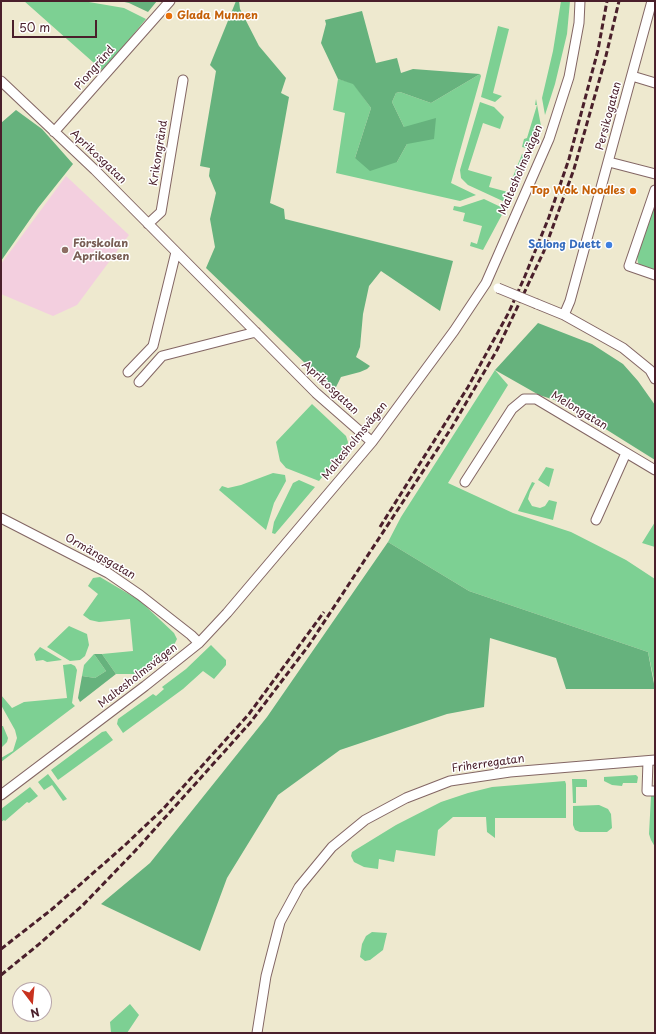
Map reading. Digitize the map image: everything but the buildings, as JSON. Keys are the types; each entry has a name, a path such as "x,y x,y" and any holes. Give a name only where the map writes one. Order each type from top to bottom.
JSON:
{"street":[{"name":"Piongränd","path":"54,132 170,1"},
{"name":"Maltesholmsvägen","path":"1,795 145,686 199,643 227,613 372,442 454,331 486,283 549,139 569,77 580,1"},
{"name":"Persikogatan","path":"564,315 570,300 609,162 652,1"},
{"name":"Persikogatan","path":"632,76 655,83"},
{"name":"Krikongränd","path":"148,224 161,212 183,80"},
{"name":"Aprikosgatan","path":"1,81 95,170 316,393 372,442"},
{"name":"Persikogatan","path":"609,162 655,174"},
{"path":"655,190 629,266 655,275"},
{"path":"128,372 153,346 176,252"},
{"path":"486,283 564,315 623,348 650,370 655,379"},
{"path":"139,382 162,356 256,332"},
{"name":"Melongatan","path":"465,482 512,409 524,399 536,399 655,470"},
{"path":"596,520 626,452"},
{"name":"Ormängsgatan","path":"1,518 108,573 140,594 199,643"},
{"path":"651,761 647,791 655,791"},
{"name":"Friherregatan","path":"257,1033 266,976 280,922 299,887 332,847 365,820 406,798 450,781 510,772 651,761"}],"shaded area":[{"name":"Förskolan Aprikosen","path":"66,176 129,235 77,305 53,316 1,294 1,264"}],"green space":[{"path":"24,1 83,1 124,8 146,19 103,71"},
{"path":"120,1 157,1 148,12 129,3"},
{"path":"236,1 239,1 240,9 259,46 286,78 281,93 289,97 270,203 284,209 285,219 453,261 440,311 381,271 369,286 363,314 360,347 356,357 370,366 360,372 341,377 334,391 206,268 215,247 210,219 216,193 209,176 210,168 200,166 216,71 210,65"},
{"path":"561,1 570,1 567,34 555,84 545,115 542,98 553,51"},
{"path":"362,11 376,63 397,58 401,73 413,69 480,74 431,103 400,92 396,93 392,102 404,127 436,118 434,139 407,144 397,162 370,171 355,158 371,108 353,84 338,79 321,43 326,24 325,20"},
{"path":"498,26 509,29 493,93 502,96 495,102 481,97"},
{"path":"480,74 481,76 451,183 476,195 460,201 336,173 345,113 333,110 338,79 353,83 371,108 355,158 397,162 407,144 404,127 392,102 396,93 400,92 431,103"},
{"path":"536,99 541,126 531,149 522,147 524,139 527,138 537,105 535,105"},
{"path":"480,102 494,107 504,117 500,129 483,123 468,170 492,177 489,187 508,192 509,198 507,203 468,185 461,178 460,170"},
{"path":"16,110 42,129 73,164 38,208 1,261 1,123"},
{"path":"522,154 528,156 515,186 510,184"},
{"path":"484,199 505,209 483,250 470,246 471,242 477,244 482,226 463,221 465,213 453,210 454,206 460,207"},
{"path":"655,201 655,273 644,269 638,263 637,256"},
{"path":"538,323 592,344 623,364 638,381 655,405 655,460 564,403 539,395 495,370"},
{"path":"495,370 508,385 448,483 513,513 571,532 626,560 655,579 655,685 648,652 469,591 388,542 401,517"},
{"path":"312,404 346,436 348,442 347,447 319,481 286,468 280,461 276,442"},
{"path":"546,467 554,469 549,487 538,480"},
{"path":"273,473 285,475 286,481 274,503 266,530 219,490 222,486 228,488 241,485"},
{"path":"299,480 315,487 275,534 272,533 274,522 293,483"},
{"path":"532,482 535,483 528,499 532,506 540,508 545,506 549,500 557,502 553,520 518,511"},
{"path":"655,522 655,547 642,543"},
{"path":"388,542 469,591 648,652 655,689 566,689 556,658 490,638 484,707 447,714 340,750 278,795 227,878 200,951 101,904 150,863 267,717"},
{"path":"100,577 139,600 174,633 177,639 174,645 139,674 116,674 102,654 133,651 130,619 99,622 90,620 83,615 98,594 88,586 93,578"},
{"path":"69,626 87,634 89,645 85,656 80,660 70,661 47,647"},
{"path":"211,645 226,660 226,665 214,679 203,671 183,689 123,733 117,724 118,719 153,694 156,696 164,689 162,687 186,669"},
{"path":"40,647 62,660 47,662 43,660 36,661 34,654"},
{"path":"94,654 106,671 95,678 82,676 84,665"},
{"path":"94,654 102,654 116,674 80,702 78,698 82,676 95,678 106,671"},
{"path":"71,664 75,666 77,670 72,703 75,706 1,762 1,758 13,751 17,738 15,730 1,705 1,695 12,708 24,702 67,698 63,665"},
{"path":"1,726 3,726 8,738 7,742 1,748"},
{"path":"106,731 113,740 58,780 51,770 102,732"},
{"path":"48,774 67,799 63,801 52,785 44,790 38,782"},
{"path":"636,775 638,777 637,783 623,783 622,786 612,785 604,781 604,777"},
{"path":"572,779 587,780 587,787 576,787 576,803 573,803"},
{"path":"565,781 566,818 495,818 495,838 487,832 486,817 453,817 438,830 435,856 396,850 394,862 379,859 378,869 364,867 354,862 351,856 352,852 396,825 441,802 492,787"},
{"path":"30,787 38,796 29,803 27,802 5,821 4,820 1,822 1,809"},
{"path":"651,796 655,796 655,847 649,834"},
{"path":"599,805 608,809 611,814 612,828 607,832 580,832 575,830 573,825 573,806"},
{"path":"372,932 387,933 383,950 370,960 365,961 360,957 362,944 366,936"},
{"path":"130,1004 139,1015 127,1033 111,1033 110,1022"}],"railway":[{"path":"380,527 468,387 509,312 525,276 549,217 569,159 598,50 607,1"},
{"path":"1,975 38,945 83,905 135,851 250,723 309,645 452,427 497,350 544,251 574,169 605,60 619,1"},
{"path":"1,949 51,910 124,846 163,809 249,714 324,612"}],"place":[{"name":"Glada Munnen","path":"169,16"},
{"name":"Top Wok Noodles","path":"633,191"},
{"name":"Salong Duett","path":"609,245"},
{"name":"Förskolan Aprikosen","path":"65,250"}]}
